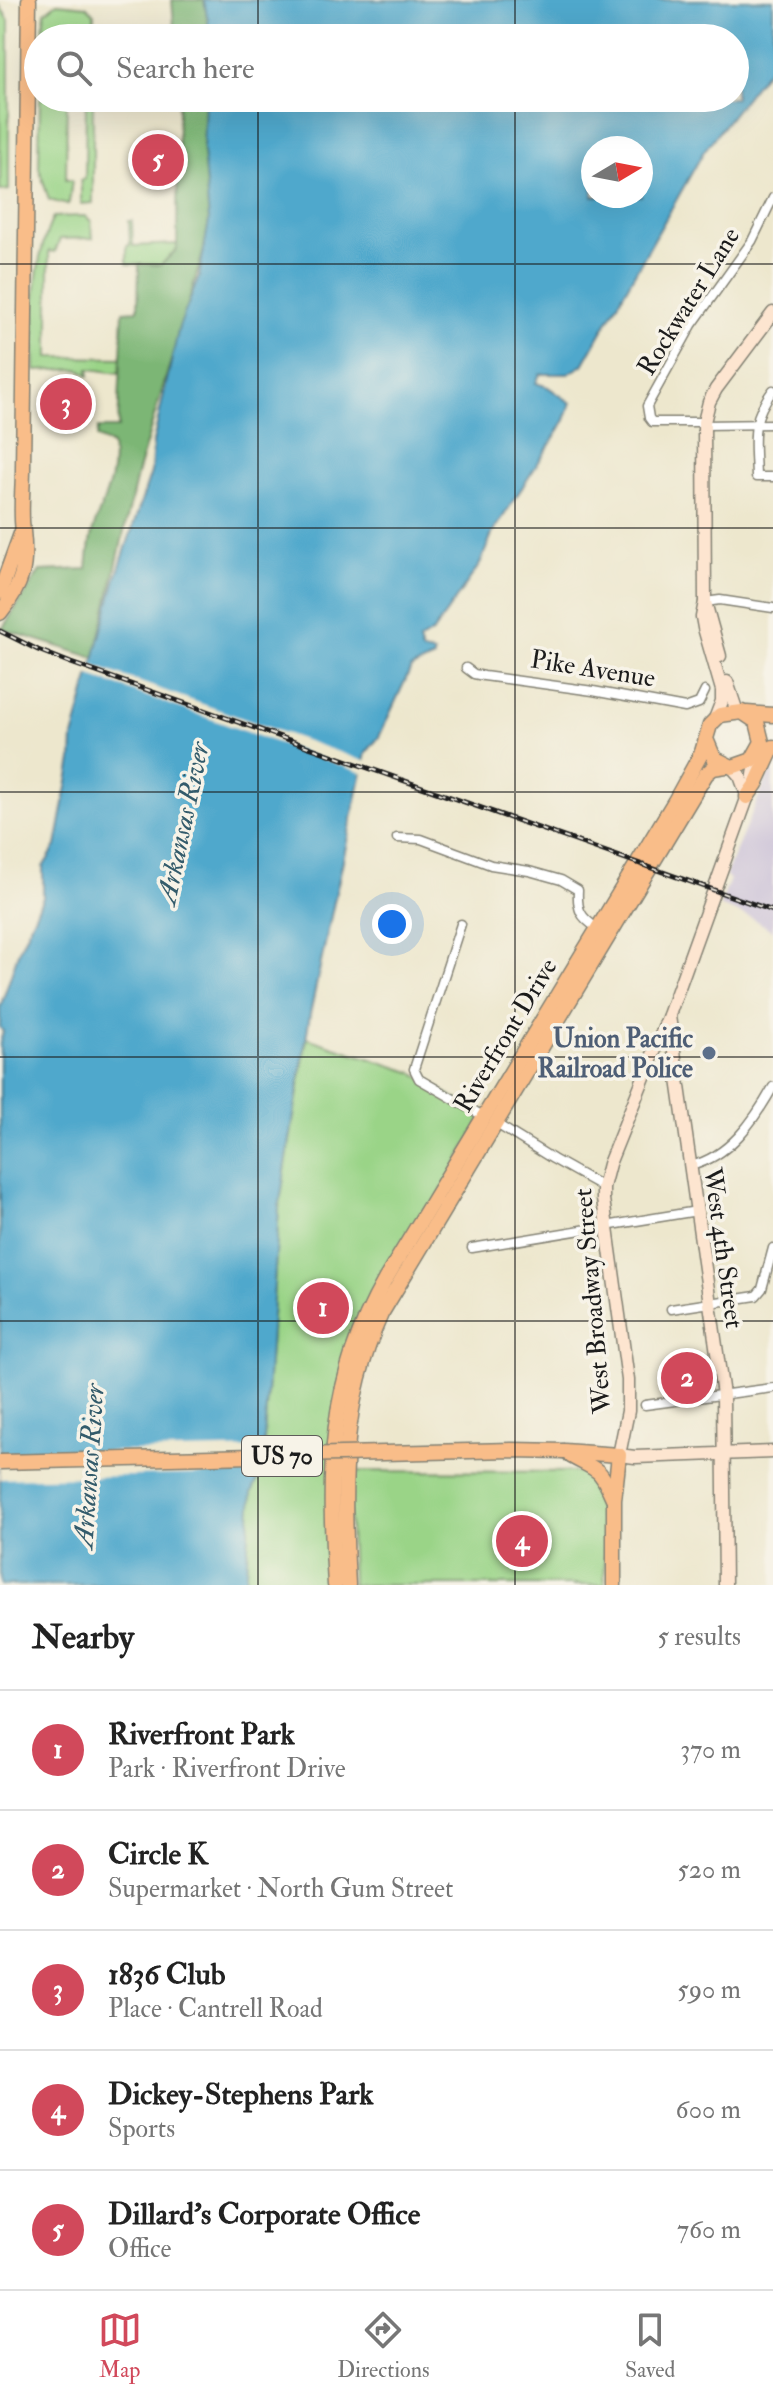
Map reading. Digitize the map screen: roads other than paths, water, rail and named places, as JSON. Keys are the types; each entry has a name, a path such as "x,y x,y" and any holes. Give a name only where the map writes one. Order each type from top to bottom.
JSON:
{"main road":[{"path":"29,0 29,24"},
{"path":"1,612 13,595 26,558 23,531 28,112"},
{"path":"0,592 23,531"},
{"path":"729,767 714,758 706,739 715,719 726,713 740,712 757,716 773,715"},
{"path":"740,712 757,722 763,750"},
{"path":"747,797 756,784 763,750 773,730"},
{"name":"Riverfront Drive","path":"348,1585 346,1438 356,1358 377,1293 489,1119 597,928 681,790 706,739"},
{"path":"489,1119 706,774 713,768 747,763 763,750"},
{"path":"335,1585 333,1438 338,1402 356,1358"},
{"path":"564,1451 602,1473 614,1500"},
{"name":"US 70","path":"0,1462 564,1451 619,1455"},
{"name":"West Broadway Street","path":"614,1585 614,1500 619,1455"}],"street":[{"name":"Rockwater Lane","path":"704,424 652,422 647,406 692,325 752,241 773,198"},
{"path":"715,719 722,701 722,690 702,617 705,602 704,424 709,402 716,389 773,313"},
{"path":"773,390 759,410 755,424 756,477 773,477"},
{"path":"704,424 773,424"},
{"path":"705,602 720,600 773,608"},
{"path":"705,602 740,712"},
{"name":"Pike Avenue","path":"466,668 484,676 685,708 699,703 705,691"},
{"path":"729,767 741,776 747,797"},
{"name":"West Broadway Street","path":"619,1455 629,1400 603,1187 747,797"},
{"path":"397,838 421,839 491,865 561,880 578,890 578,911 585,921 597,928"},
{"path":"461,924 414,1069 419,1079 603,1187"},
{"name":"West 4th Street","path":"669,1015 723,1395 725,1585"},
{"path":"690,1166 711,1160 736,1139 773,1087"},
{"path":"472,1248 697,1211"},
{"path":"671,1309 760,1293 773,1248"},
{"path":"645,1405 773,1388"},
{"path":"619,1455 773,1452"}],"water":[{"path":"204,0 773,0 773,62 749,93 749,24 208,24"},
{"name":"Arkansas River","path":"204,112 734,112 704,151 583,365 568,374 540,374 536,383 548,387 571,403 565,420 492,534 480,564 433,632 419,641 422,651 434,653 434,658 411,668 379,737 366,753 310,1014 279,1208 262,1470 252,1493 245,1585 0,1585 0,1043 3,1032 0,1008 19,950 43,897 43,867 56,846 72,760 73,737 116,578 151,472 153,442 179,327 199,277 209,221 203,150"}],"railway":[{"path":"0,631 71,663 773,911"}],"place":[{"name":"Dillard's Corporate Office","path":"158,160"},
{"name":"1836 Club","path":"66,404"},
{"name":"Union Pacific Railroad Police","path":"709,1053"},
{"name":"Riverfront Park","path":"323,1308"},
{"name":"Circle K","path":"687,1378"},
{"name":"Dickey-Stephens Park","path":"522,1541"}]}
